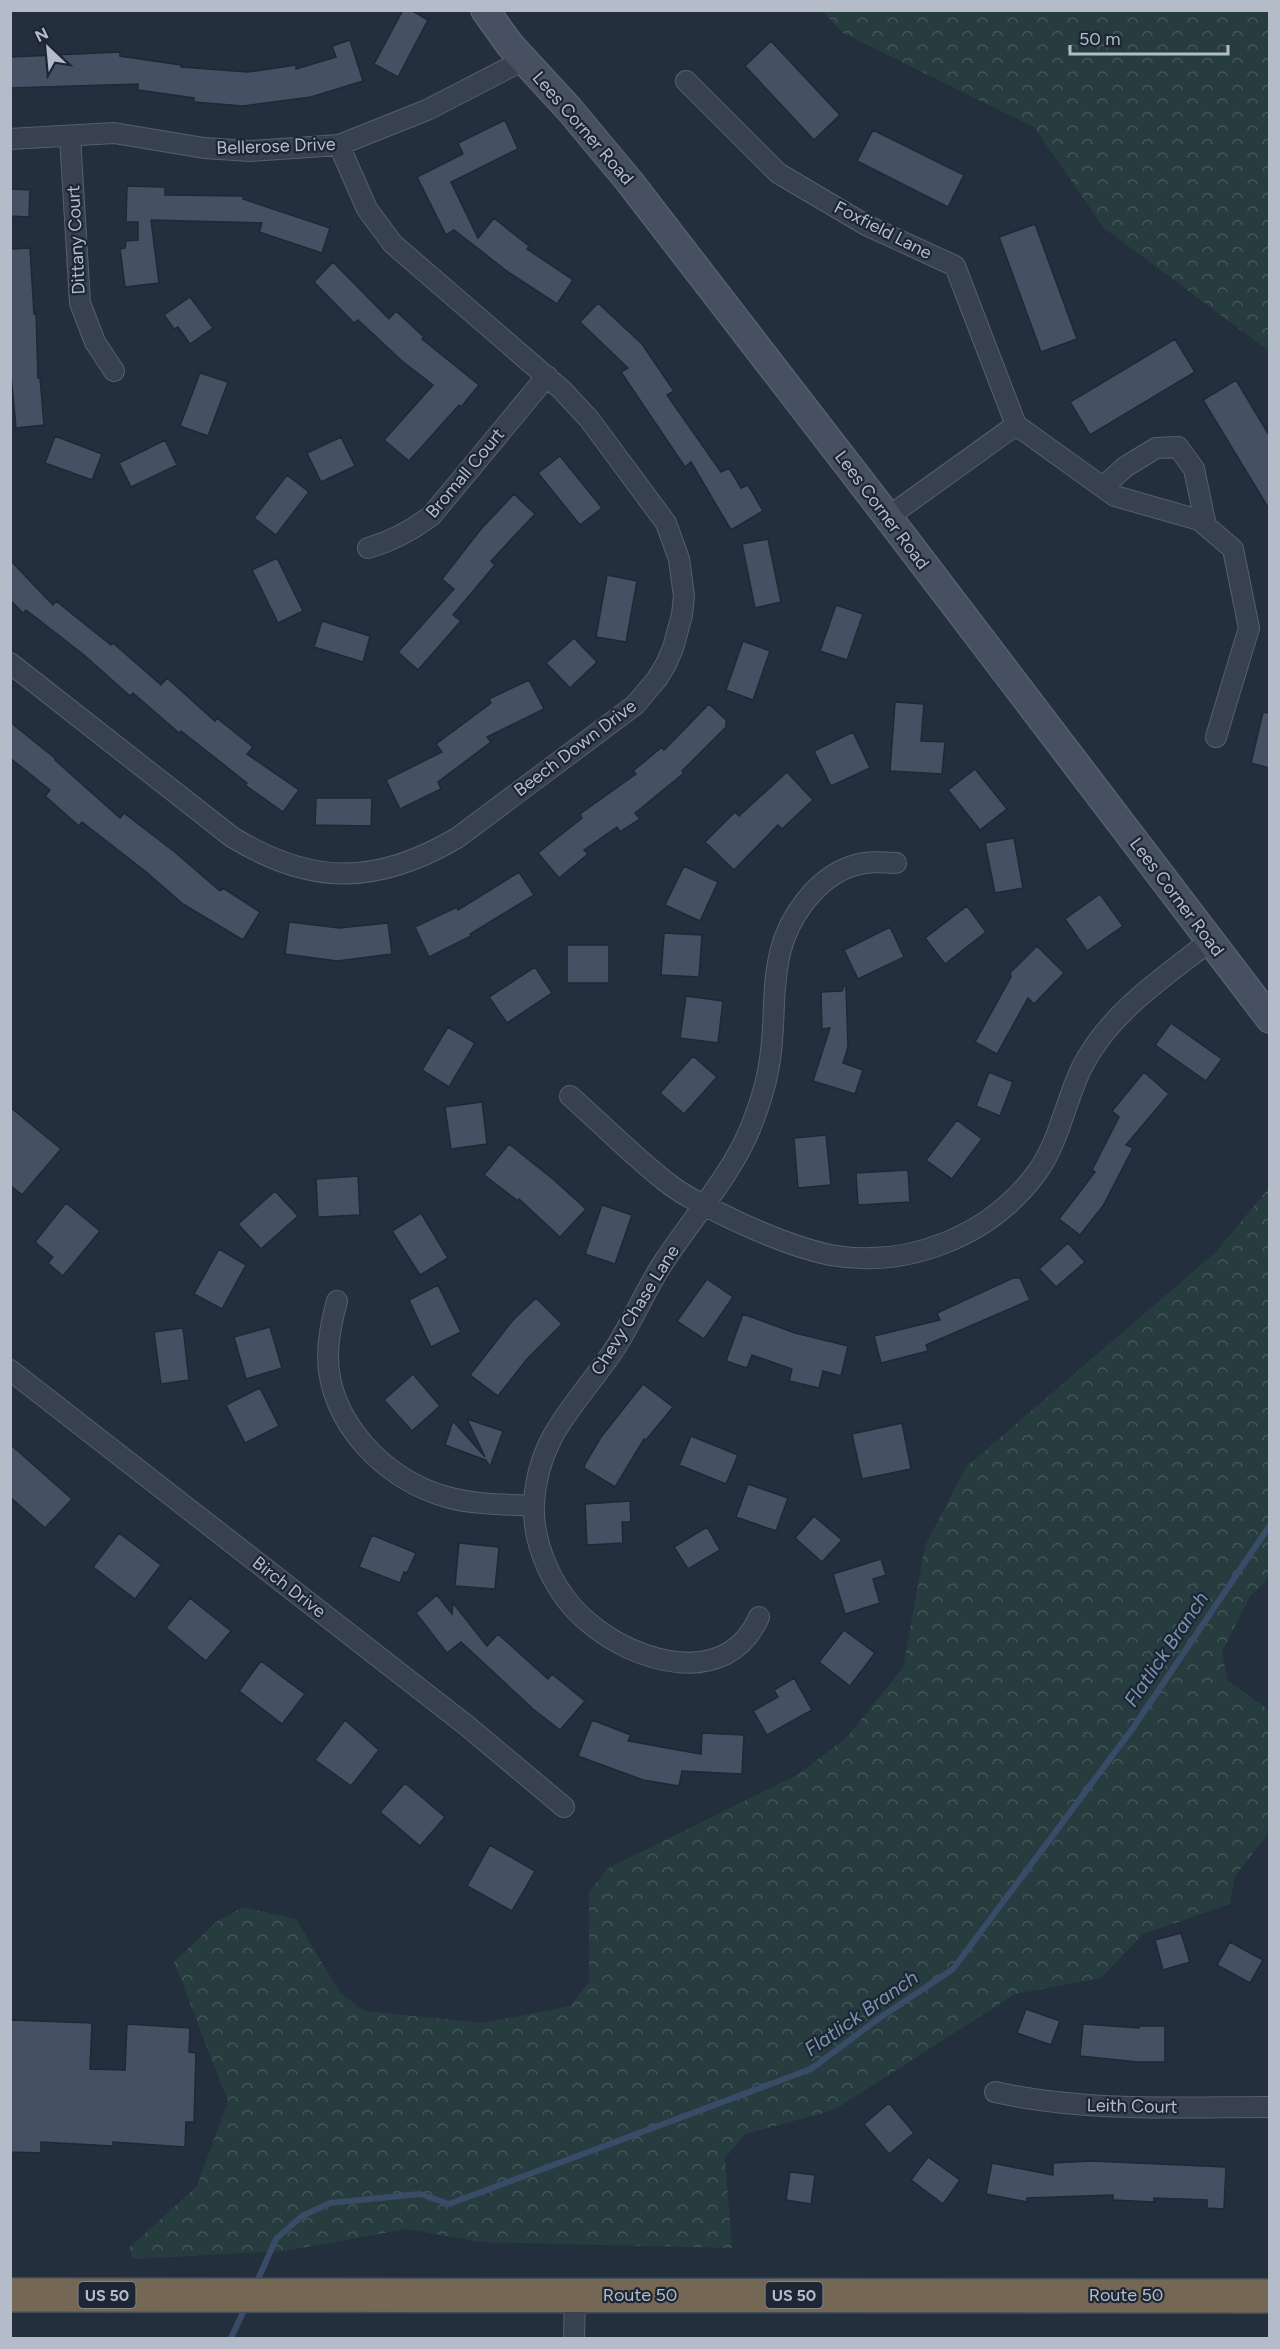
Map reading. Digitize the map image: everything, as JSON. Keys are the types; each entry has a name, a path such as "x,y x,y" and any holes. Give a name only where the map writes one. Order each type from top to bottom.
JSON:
{"highway":[{"name":"Route 50","path":"10,2295 1269,2296"}],"street":[{"name":"Lees Corner Road","path":"485,10 524,60 569,109 629,181 888,517 1269,1019"},
{"name":"Bellerose Drive","path":"10,139 114,133 204,148 250,151 339,145 427,110 524,60"},
{"name":"Foxfield Lane","path":"686,81 778,173 866,225 955,266 1016,425"},
{"name":"Dittany Court","path":"70,136 80,303 95,342 114,371"},
{"name":"Beech Down Drive","path":"10,663 232,837 258,853 287,865 335,874 377,871 399,866 429,854 457,837 635,705 657,679 674,648 679,632 684,596 676,550 666,523 589,419 547,376 393,244 367,209 339,145"},
{"name":"Bromall Court","path":"368,548 390,542 412,531 431,516 547,376"},
{"path":"888,517 1016,425 1115,496 1198,520 1233,549 1249,628 1216,737"},
{"path":"1103,487 1125,466 1156,448 1178,447 1194,469 1206,526"},
{"name":"Chevy Chase Lane","path":"759,1617 755,1628 744,1642 730,1653 711,1661 682,1663 661,1660 617,1644 587,1622 570,1605 556,1584 545,1561 536,1531 534,1506 537,1481 546,1450 560,1422 611,1355 664,1261 704,1206 734,1160 750,1130 769,1066 775,983 780,953 784,939 798,912 820,885 836,873 853,865 873,861 896,863"},
{"path":"570,1096 666,1182 704,1206 775,1239 831,1255 872,1258 933,1248 954,1240 991,1218 1008,1204 1038,1170 1060,1130 1082,1068 1104,1032 1134,1000 1210,941"},
{"path":"338,1301 330,1327 327,1356 330,1375 346,1418 358,1438 374,1457 392,1472 424,1490 448,1498 534,1506"},
{"name":"Birch Drive","path":"10,1370 466,1725 564,1807"},
{"name":"Leith Court","path":"995,2092 1032,2100 1076,2105 1269,2107"},
{"path":"574,2338 575,2295"}],"green space":[{"path":"822,11 1269,12 1269,351 1104,228 1034,127 843,33"},
{"path":"1269,1188 1269,1577 1250,1596 1222,1652 1228,1681 1269,1710 1269,1833 1235,1876 1230,1904 1143,1934 1101,1978 1015,1994 834,2110 745,2134 725,2158 732,2248 480,2242 407,2229 284,2251 133,2259 129,2248 197,2186 228,2101 174,1962 216,1922 243,1907 296,1919 340,1993 364,2011 484,2023 570,2006 589,1982 589,1892 607,1869 799,1774 847,1737 903,1668 925,1546 966,1467 1215,1253"}],"building":[{"path":"403,10 411,10 428,20 398,77 374,64"},
{"path":"350,40 363,81 311,97 243,106 194,102 194,98 138,90 138,84 10,88 10,57 120,52 120,56 181,65 181,67 248,72 296,65 296,69 336,57 332,46"},
{"path":"771,41 840,115 814,140 745,66"},
{"path":"505,120 518,149 451,182 478,238 494,218 529,246 527,249 573,280 557,304 508,272 454,230 446,235 417,177 463,154 458,143"},
{"path":"873,130 964,175 948,207 857,161"},
{"path":"127,186 165,187 165,195 243,196 243,199 330,228 322,253 259,232 262,223 151,220 159,283 125,287 120,249 125,248 126,241 138,240 138,222 126,222"},
{"path":"10,189 30,190 29,217 10,216"},
{"path":"1035,224 1077,339 1041,352 999,237"},
{"path":"30,248 34,314 36,313 38,378 40,378 44,425 16,428 10,363 10,249"},
{"path":"333,262 389,319 396,311 424,337 422,339 479,385 409,461 384,440 433,385 402,361 358,320 354,323 314,282"},
{"path":"190,297 213,328 190,344 178,327 174,329 164,315"},
{"path":"598,303 642,344 674,391 667,395 721,472 729,468 741,488 748,485 763,511 731,530 691,462 685,467 621,372 628,368 580,322"},
{"path":"1175,339 1195,372 1090,435 1070,402"},
{"path":"200,373 228,382 208,436 180,426"},
{"path":"1236,380 1269,435 1269,509 1203,400"},
{"path":"55,436 102,454 92,480 45,463"},
{"path":"341,437 355,466 321,482 307,453"},
{"path":"165,440 177,465 131,487 119,463"},
{"path":"560,456 602,508 580,525 538,473"},
{"path":"287,475 309,492 276,535 254,518"},
{"path":"514,494 535,514 491,561 495,565 453,615 461,621 418,670 398,652 454,589 442,579 481,529"},
{"path":"768,539 781,602 755,608 742,544"},
{"path":"277,558 303,611 278,623 252,570"},
{"path":"10,560 53,605 56,601 111,645 113,643 161,685 167,678 215,721 217,718 253,747 247,754 299,790 283,812 245,785 247,783 181,731 179,733 133,693 130,696 84,655 26,610 23,613 10,600"},
{"path":"607,575 637,581 626,642 596,637"},
{"path":"836,605 863,614 847,660 820,651"},
{"path":"322,621 370,636 363,662 314,647"},
{"path":"574,638 597,662 570,688 546,663"},
{"path":"743,641 770,651 753,700 726,690"},
{"path":"529,680 544,709 487,737 491,742 438,782 441,789 400,809 386,780 442,752 436,744 491,703 489,699"},
{"path":"895,702 924,704 921,741 945,742 942,774 890,771"},
{"path":"709,704 726,720 726,727 682,771 684,773 635,813 640,819 620,832 617,827 584,850 588,854 559,878 538,853 582,818 580,814 636,774 633,771 662,747 664,750"},
{"path":"1263,712 1269,713 1269,768 1251,763"},
{"path":"10,722 56,759 120,818 124,813 220,891 223,888 260,912 243,940 183,904 82,822 79,826 45,796 50,790 10,758"},
{"path":"853,732 870,768 831,786 814,751"},
{"path":"975,769 1007,809 980,830 948,790"},
{"path":"787,772 813,800 782,829 778,825 734,870 705,842 735,812 739,816"},
{"path":"316,798 372,798 371,826 315,825"},
{"path":"1014,838 1023,888 995,893 985,843"},
{"path":"684,866 718,882 700,921 665,905"},
{"path":"519,872 534,895 470,934 471,936 429,957 415,927 457,907 458,910"},
{"path":"1100,894 1123,926 1087,951 1065,919"},
{"path":"967,906 986,932 945,964 925,938"},
{"path":"289,922 339,928 388,923 392,954 337,961 285,954"},
{"path":"890,927 904,957 858,979 844,950"},
{"path":"664,933 702,935 699,977 661,975"},
{"path":"567,945 609,945 609,983 567,983"},
{"path":"1037,946 1064,973 1034,1004 1028,998 997,1054 975,1042 1011,977 1010,973"},
{"path":"535,967 552,993 507,1023 489,997"},
{"path":"846,986 848,1047 843,1063 863,1070 855,1094 813,1081 830,1028 822,1029 821,992 842,991"},
{"path":"686,996 723,1001 718,1043 680,1038"},
{"path":"1171,1023 1222,1059 1206,1081 1155,1045"},
{"path":"448,1027 475,1043 449,1087 422,1070"},
{"path":"693,1056 717,1077 684,1114 660,1093"},
{"path":"989,1072 1013,1082 1000,1116 976,1106"},
{"path":"1144,1072 1169,1094 1126,1145 1133,1148 1103,1206 1080,1235 1059,1219 1095,1172 1092,1170 1119,1117 1112,1111"},
{"path":"482,1102 487,1144 451,1149 445,1107"},
{"path":"10,1107 61,1149 22,1195 10,1185"},
{"path":"957,1120 982,1139 952,1179 926,1160"},
{"path":"826,1135 831,1185 798,1188 794,1138"},
{"path":"509,1144 586,1209 560,1237 519,1199 518,1201 484,1175"},
{"path":"908,1170 910,1202 858,1205 856,1173"},
{"path":"358,1176 360,1215 318,1217 316,1179"},
{"path":"275,1191 298,1216 261,1249 238,1224"},
{"path":"66,1203 100,1231 63,1276 48,1263 53,1257 35,1242"},
{"path":"602,1205 632,1215 615,1264 585,1254"},
{"path":"421,1213 448,1258 420,1275 392,1231"},
{"path":"1068,1243 1085,1262 1056,1287 1039,1269"},
{"path":"219,1249 246,1265 222,1309 194,1294"},
{"path":"1013,1278 1020,1278 1030,1300 926,1345 928,1351 881,1363 874,1336 940,1320 937,1313"},
{"path":"707,1279 733,1297 704,1339 677,1321"},
{"path":"438,1285 461,1332 431,1347 409,1300"},
{"path":"536,1298 562,1324 527,1359 498,1396 470,1375 513,1320"},
{"path":"743,1314 795,1333 848,1346 841,1376 823,1371 819,1388 789,1381 792,1369 752,1355 747,1368 726,1361"},
{"path":"270,1327 282,1368 246,1379 234,1337"},
{"path":"183,1328 189,1380 161,1384 154,1332"},
{"path":"413,1374 440,1406 412,1431 384,1400"},
{"path":"643,1384 673,1407 646,1440 644,1439 615,1487 584,1468 585,1464 601,1437"},
{"path":"260,1388 279,1426 245,1443 226,1405"},
{"path":"467,1419 503,1431 490,1467 486,1460 445,1445 453,1421 485,1457"},
{"path":"902,1423 911,1469 862,1479 852,1434"},
{"path":"691,1436 738,1455 726,1484 679,1465"},
{"path":"10,1444 72,1499 45,1528 10,1497"},
{"path":"748,1484 788,1498 776,1531 736,1517"},
{"path":"630,1501 631,1522 622,1522 623,1543 587,1545 585,1504"},
{"path":"814,1516 842,1540 822,1562 795,1538"},
{"path":"707,1527 720,1550 688,1569 674,1547"},
{"path":"119,1533 161,1565 135,1599 93,1567"},
{"path":"372,1535 416,1553 400,1583 359,1567"},
{"path":"459,1543 499,1547 495,1589 455,1586"},
{"path":"881,1559 886,1575 873,1579 880,1603 845,1614 833,1574"},
{"path":"437,1595 452,1614 453,1603 487,1646 498,1634 548,1679 552,1674 585,1701 560,1730 533,1709 461,1642 447,1653 416,1613"},
{"path":"190,1598 231,1631 206,1661 166,1628"},
{"path":"844,1630 875,1653 850,1686 819,1662"},
{"path":"261,1661 305,1694 282,1724 239,1691"},
{"path":"794,1678 812,1710 767,1735 753,1711 778,1697 774,1690"},
{"path":"345,1720 379,1750 351,1786 315,1760"},
{"path":"592,1720 631,1735 628,1741 701,1754 702,1733 744,1735 742,1774 682,1771 679,1786 643,1780 578,1756"},
{"path":"405,1783 445,1817 420,1846 380,1812"},
{"path":"490,1845 535,1871 512,1911 467,1886"},
{"path":"1181,1933 1190,1962 1163,1970 1155,1940"},
{"path":"1230,1942 1263,1960 1250,1983 1217,1965"},
{"path":"1026,2009 1060,2021 1051,2045 1017,2033"},
{"path":"10,2020 92,2023 90,2069 125,2070 127,2024 190,2028 189,2052 196,2053 194,2122 186,2122 185,2147 113,2142 113,2146 41,2142 41,2153 10,2152"},
{"path":"1083,2024 1139,2028 1139,2026 1165,2026 1165,2062 1138,2062 1080,2056"},
{"path":"889,2103 914,2133 889,2154 864,2124"},
{"path":"928,2157 960,2180 943,2204 911,2180"},
{"path":"1092,2161 1226,2167 1224,2209 1207,2208 1207,2200 1154,2198 1154,2202 1113,2200 1113,2195 1027,2198 1027,2202 986,2194 992,2163 1053,2175 1053,2163"},
{"path":"790,2172 815,2175 811,2204 786,2200"}],"waterway":[{"name":"Flatlick Branch","path":"255,2286 276,2239 302,2216 330,2203 420,2194 449,2204 811,2069 878,2019 953,1969 1133,1728 1270,1525"},
{"name":"Flatlick Branch","path":"231,2338 246,2306"}]}
